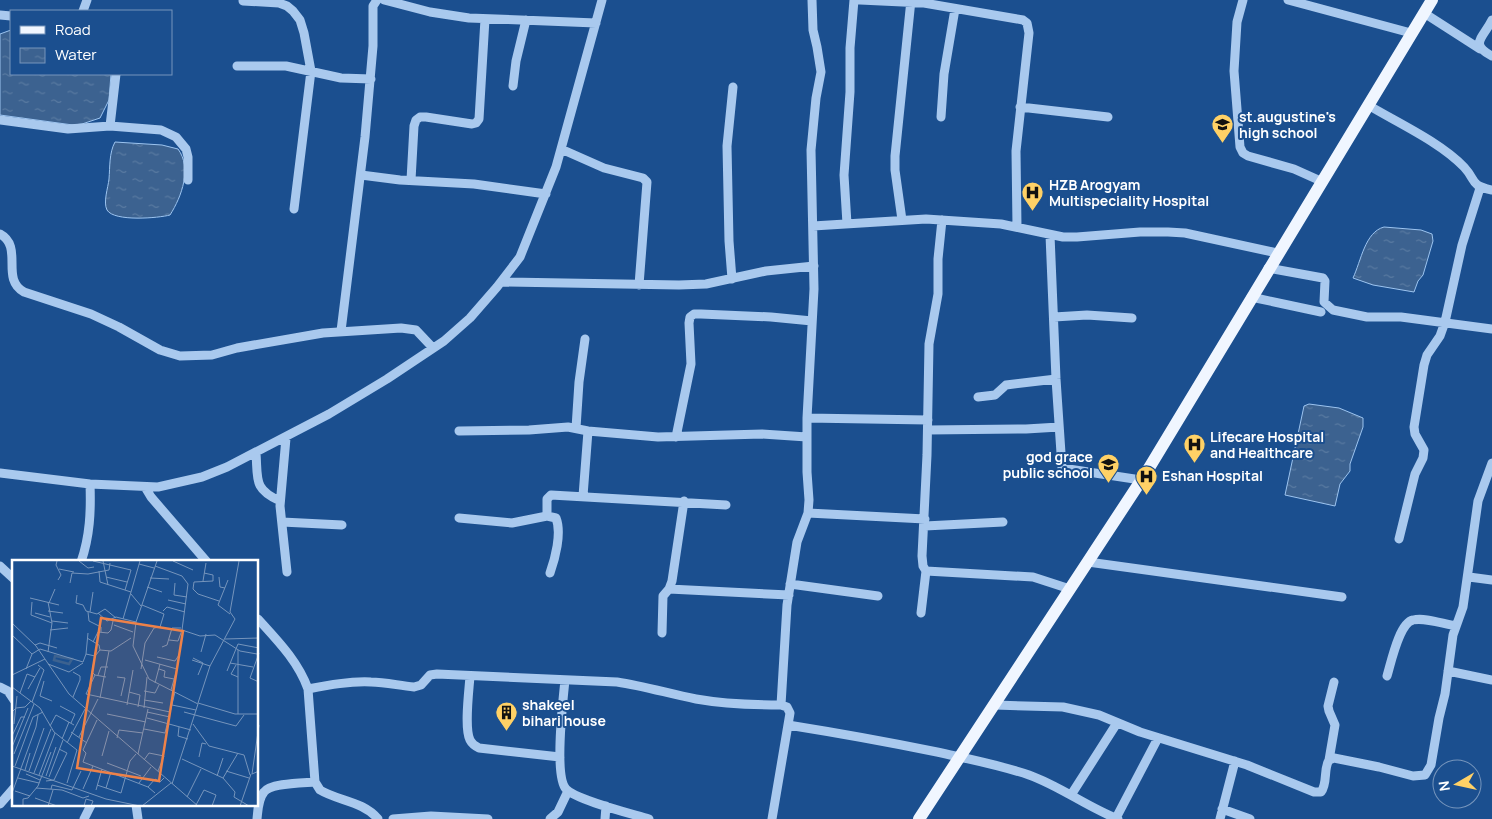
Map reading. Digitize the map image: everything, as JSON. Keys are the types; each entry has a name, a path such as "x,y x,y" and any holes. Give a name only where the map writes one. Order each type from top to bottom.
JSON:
{"main road":[{"path":"919,819 1141,480 1432,0"}],"street":[{"path":"341,331 361,176 370,80 373,6 377,0"},
{"path":"384,0 430,12 485,19 596,23"},
{"path":"0,473 90,484 145,486 170,485 202,477 286,438 338,410 433,348 470,318 520,257 546,194 561,150 602,0"},
{"path":"781,705 790,584 797,542 808,514 807,418 814,266 811,176 812,130 821,72 818,47 813,30 812,0"},
{"path":"847,224 844,175 854,0"},
{"path":"860,0 911,1 1023,20 1027,23 1029,33 1016,151 1017,226"},
{"path":"1243,0 1237,22 1234,71 1240,147 1248,156 1294,169 1323,182"},
{"path":"1288,0 1411,33"},
{"path":"243,1 287,6 300,20 304,33 311,71 294,209"},
{"path":"902,220 895,170 895,156 911,1"},
{"path":"941,117 944,74 955,9"},
{"path":"1424,13 1492,56"},
{"path":"411,180 416,120 420,117 426,117 472,124 476,123 479,119 485,19"},
{"path":"514,86 516,61 526,20"},
{"path":"1480,49 1480,41 1492,20"},
{"path":"237,66 286,66 341,78 370,80"},
{"path":"110,126 116,75"},
{"path":"732,279 729,241 728,146 733,87"},
{"path":"1368,105 1444,149 1466,168 1475,184 1480,188 1492,190"},
{"path":"1020,107 1108,117"},
{"path":"0,120 68,129 110,126 161,130 176,137 186,149 188,180"},
{"path":"561,150 604,168 643,178 647,182 639,285"},
{"path":"361,176 474,184 546,194"},
{"path":"1399,539 1415,474 1423,458 1424,450 1415,434 1414,427 1424,365 1427,355 1440,336 1445,322 1462,246 1480,188"},
{"path":"813,226 902,220 942,220 1017,226 1050,235 1077,237 1140,232 1185,233 1277,254"},
{"path":"922,613 926,571 922,561 925,522 929,344 938,294 938,259 942,220"},
{"path":"0,234 6,237 10,243 12,281 16,288 91,314 160,350 180,356 212,355 237,348 341,331 408,328 416,330 433,348"},
{"path":"1050,235 1062,468 1141,480"},
{"path":"501,282 680,286 706,284 766,271 814,266"},
{"path":"1268,268 1323,278 1325,281 1324,302 1333,310 1367,317 1401,317 1492,328"},
{"path":"1251,297 1320,312"},
{"path":"676,437 691,364 690,317 694,314 701,314 812,321"},
{"path":"1054,318 1087,315 1132,318"},
{"path":"576,428 579,382 585,338"},
{"path":"978,397 992,397 1006,385 1056,379"},
{"path":"807,418 1026,429 1059,427"},
{"path":"459,431 576,428 588,431 642,436 676,437 762,434 807,436"},
{"path":"584,496 588,431"},
{"path":"286,438 280,501 287,572"},
{"path":"256,452 258,483 262,491 280,501"},
{"path":"1329,760 1334,758 1413,776 1425,775 1431,765 1453,635 1463,607 1469,577 1478,501 1489,480 1492,464"},
{"path":"82,560 89,536 90,484"},
{"path":"145,486 151,497 205,560"},
{"path":"547,516 547,500 549,496 684,501 726,505"},
{"path":"662,633 663,596 669,589 684,501"},
{"path":"808,514 925,522 1003,522"},
{"path":"459,518 512,523 547,516 556,518 558,523 556,552 550,573"},
{"path":"282,522 342,525"},
{"path":"1088,562 1342,597"},
{"path":"0,566 12,576"},
{"path":"926,571 1033,577 1070,589"},
{"path":"1469,577 1492,580"},
{"path":"790,584 878,596"},
{"path":"669,589 789,595"},
{"path":"259,619 288,653 303,676 308,689 315,782 320,790 364,808 373,813 378,819"},
{"path":"1388,676 1401,631 1406,623 1412,620 1420,620 1456,626"},
{"path":"1448,671 1492,680"},
{"path":"308,689 360,682 414,687 421,685 430,675 470,676 617,682 643,686 696,699 738,704 781,705 789,709 788,725 772,819"},
{"path":"470,676 468,722 469,739 473,745 479,748 560,757"},
{"path":"565,680 560,757 563,785 568,791 606,806 649,819"},
{"path":"994,705 1063,707 1099,715 1158,738 1235,761 1314,792 1321,792 1335,725 1328,706 1334,682"},
{"path":"0,688 8,691 12,696"},
{"path":"1071,795 1117,723"},
{"path":"788,725 869,738 960,757 1032,776 1117,819 1158,738"},
{"path":"1220,819 1235,761"},
{"path":"259,801 266,789 275,786 315,782"},
{"path":"0,804 12,790"},
{"path":"550,819 558,812 568,791"},
{"path":"84,819 90,806"},
{"path":"136,806 138,819"},
{"path":"257,819 258,806"},
{"path":"605,819 606,806"},
{"path":"1222,809 1250,819"},
{"path":"393,819 431,816 488,819"}],"water":[{"path":"10,30 10,75 111,75 109,100 100,118 73,125 0,115 0,34"},
{"path":"115,142 162,145 178,149 184,165 184,182 170,215 127,218 111,214 107,210 106,199 110,160"},
{"path":"1384,227 1421,230 1432,234 1433,241 1423,275 1418,281 1414,292 1373,285 1353,278 1368,241 1372,235"},
{"path":"1309,404 1339,408 1363,418 1363,427 1350,464 1350,471 1340,484 1335,506 1285,495 1304,406"}],"place":[{"name":"st.augustine's high school","path":"1223,144"},
{"name":"HZB Arogyam Multispeciality Hospital","path":"1033,212"},
{"name":"Lifecare Hospital and Healthcare","path":"1194,464"},
{"name":"god grace public school","path":"1109,484"},
{"name":"Eshan Hospital","path":"1146,495"},
{"name":"shakeel bihari house","path":"506,732"}]}
